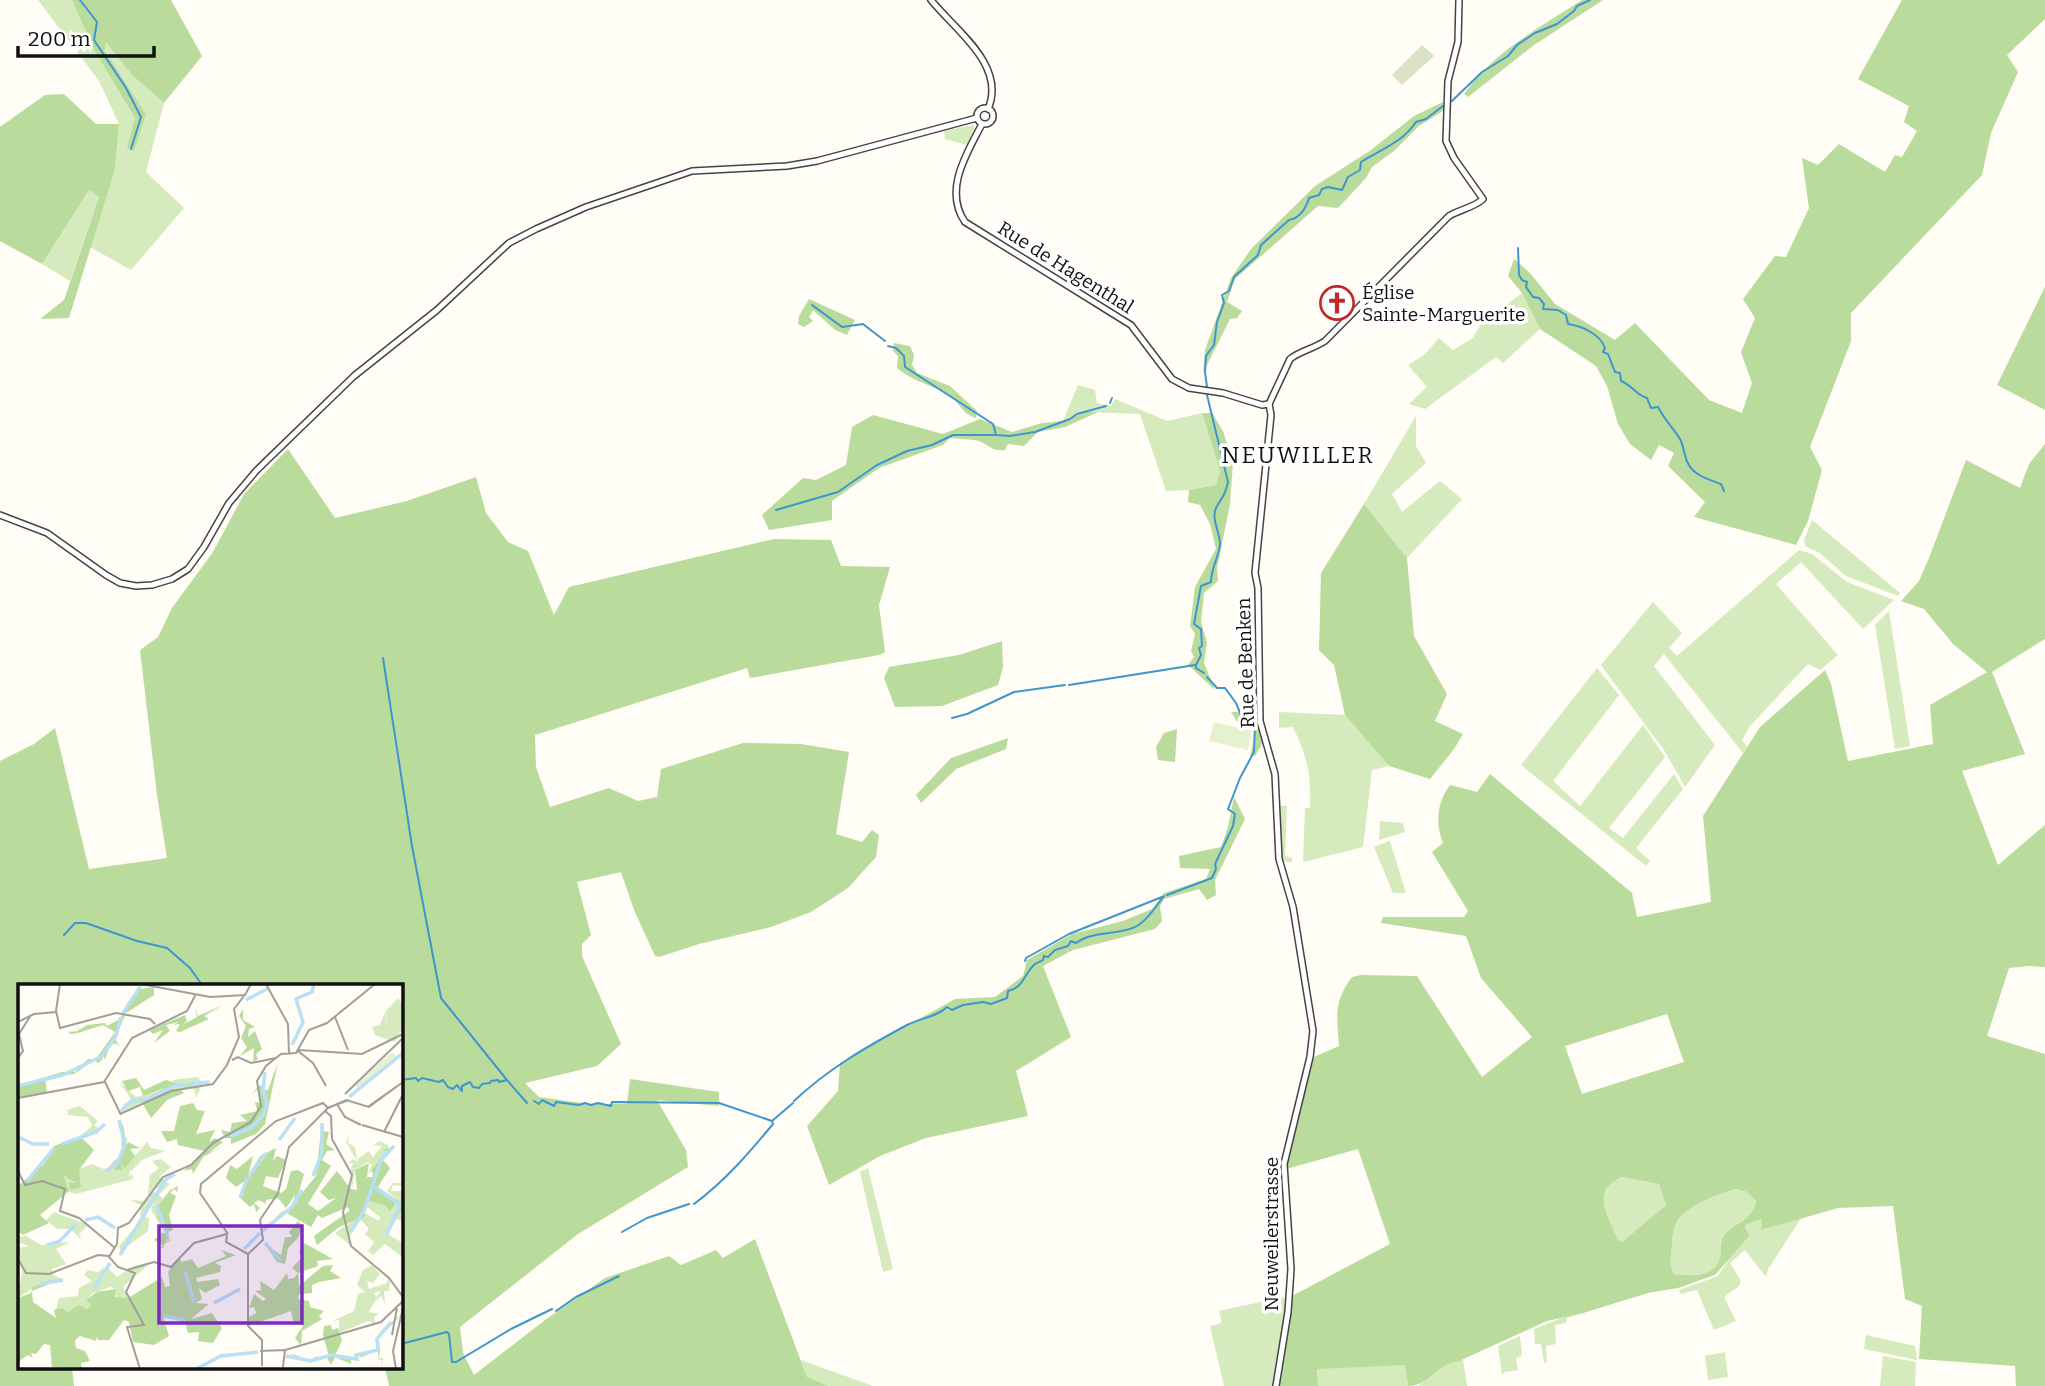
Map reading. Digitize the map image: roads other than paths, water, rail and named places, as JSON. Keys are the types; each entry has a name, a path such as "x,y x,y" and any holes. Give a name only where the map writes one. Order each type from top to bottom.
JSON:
{"street":[{"path":"931,0 973,45 991,83 991,102 988,108 979,111 977,118"},
{"path":"1269,404 1290,359 1325,341 1449,216 1462,208 1481,202 1481,194 1454,158 1446,142 1448,81 1459,37 1459,0"},
{"path":"977,118 982,124 990,123 993,114 988,108"},
{"path":"0,515 47,533 120,583 152,586 172,579 188,569 229,503 256,471 354,376 437,310 509,243 586,207 692,171 787,166 817,161 977,118"},
{"name":"Rue de Hagenthal","path":"982,124 964,159 958,178 959,208 965,222 1131,325 1172,379 1179,384 1269,404"},
{"name":"Rue de Benken","path":"1269,404 1271,415 1255,571 1258,588 1260,719 1275,774 1279,859 1295,917"},
{"name":"Neuweilerstrasse","path":"1276,1386 1288,1312 1291,1269 1284,1164 1312,1037 1295,917"}],"waterway":[{"path":"80,0 97,22 94,40 126,88 141,117 131,149"},
{"path":"1452,101 1482,72 1508,56 1517,45 1535,33 1557,24 1577,6 1590,0"},
{"path":"1207,387 1206,356 1214,345 1217,322 1224,303 1222,295 1229,291 1234,277 1258,255 1261,245 1289,220 1299,215 1309,198 1319,195 1322,189 1328,187 1342,190 1348,177 1360,170 1361,162 1398,140 1416,122 1426,119 1443,106"},
{"path":"1518,248 1519,275 1527,282 1526,287 1533,297 1539,298 1544,304 1543,309 1558,310 1566,315 1568,324 1585,329 1603,343 1603,352 1608,354 1615,372 1620,373 1621,381 1647,398 1651,408 1658,407 1680,439 1690,467 1703,477 1721,484 1724,491"},
{"path":"812,305 842,327 863,324 885,341"},
{"path":"888,346 896,348 904,356 905,367 993,424 996,435 1035,432 1077,414 1106,406"},
{"path":"1204,673 1196,668 1201,655 1199,648 1202,646 1201,629 1194,624 1201,586 1211,582 1219,549 1215,511 1228,482 1207,395"},
{"path":"1110,403 1112,398"},
{"path":"776,510 838,492 877,465 953,435 996,435"},
{"path":"383,658 412,846 441,998 507,1080"},
{"path":"1069,685 1195,665"},
{"path":"1167,895 1212,878 1215,864 1233,826 1235,814 1228,809 1254,752 1255,723 1243,720 1236,703 1225,688 1217,688 1207,677"},
{"path":"952,718 967,714 1014,692 1065,685"},
{"path":"794,1101 848,1059 907,1025 947,1007 952,1010 963,1005 983,1002 991,1004 1007,998 1008,991 1020,984 1044,956 1048,957 1055,950 1068,946 1071,941 1076,943 1090,936 1137,926 1148,917 1164,896"},
{"path":"1025,961 1069,934 1162,897"},
{"path":"64,935 75,923 86,923 137,941 167,948 190,968 201,984"},
{"path":"402,1080 443,1080 448,1087 453,1089 457,1085 462,1091 462,1086 470,1082 473,1087 479,1088 491,1081 507,1080 527,1103"},
{"path":"534,1101 539,1104 542,1100 554,1106 556,1102 611,1106 612,1102 719,1103 772,1121"},
{"path":"694,1204 736,1166 773,1124 772,1121 793,1103"},
{"path":"622,1232 647,1218 689,1204"},
{"path":"556,1311 576,1297 619,1276"},
{"path":"402,1344 447,1332 452,1362 456,1362 511,1329 552,1309"}],"place":[{"name":"Église Sainte-Marguerite","path":"1337,303"}],"district":[{"name":"NEUWILLER","path":"1298,455"}]}
